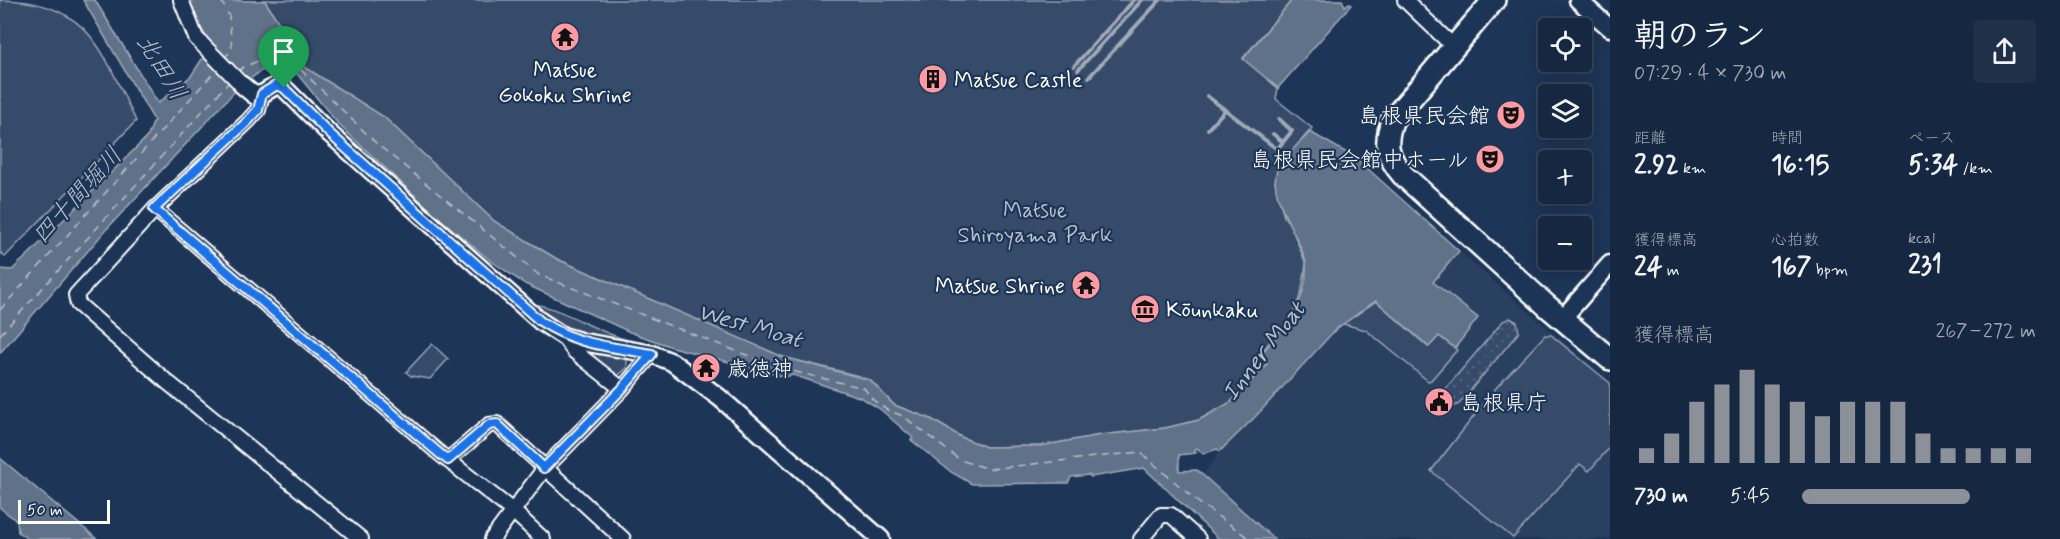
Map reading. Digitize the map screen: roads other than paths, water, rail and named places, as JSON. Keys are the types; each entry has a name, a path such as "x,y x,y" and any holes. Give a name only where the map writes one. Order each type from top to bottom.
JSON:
{"main road":[{"path":"1494,0 1393,119 1386,136 1389,156 1403,175 1562,319 1610,359"}],"street":[{"path":"181,0 191,30 208,52 242,85 254,95 262,94 277,85 284,88 330,134 525,308 563,336 574,351 622,389"},
{"path":"1405,0 1454,47"},
{"path":"1578,0 1610,28"},
{"path":"262,94 258,110 154,209 76,295 78,304 166,381 361,539"},
{"path":"154,209 448,460 514,512 543,539"},
{"path":"1562,319 1610,264"},
{"path":"563,336 583,342 652,354 672,362 720,398 880,539"},
{"path":"492,539 544,468 622,389 652,354"},
{"path":"448,460 489,425 497,424 623,539"},
{"path":"1141,539 1161,515 1171,515 1198,539"}],"waterway":[{"path":"1074,66 1134,0"},
{"path":"1078,70 1142,0"},
{"path":"1089,77 1160,0"},
{"path":"1207,96 1277,149 1283,142 1273,134"},
{"path":"1208,129 1225,110"},
{"path":"1279,119 1292,131 1283,142"}],"place":[{"name":"Matsue Gokoku Shrine","path":"565,37"},
{"name":"Matsue Castle","path":"933,79"},
{"name":"島根県民会館","path":"1511,115"},
{"name":"島根県民会館中ホール","path":"1490,159"},
{"name":"Matsue Shrine","path":"1086,285"},
{"name":"Kōunkaku","path":"1145,309"},
{"name":"歳徳神","path":"706,368"},
{"name":"島根県庁","path":"1439,402"}],"water label":[{"name":"北田川","path":"162,67"},
{"name":"四十間堀川","path":"77,195"},
{"name":"West Moat","path":"750,325"},
{"name":"Inner Moat","path":"1263,351"}],"park label":[{"name":"Matsue Shiroyama Park","path":"1035,222"}]}
